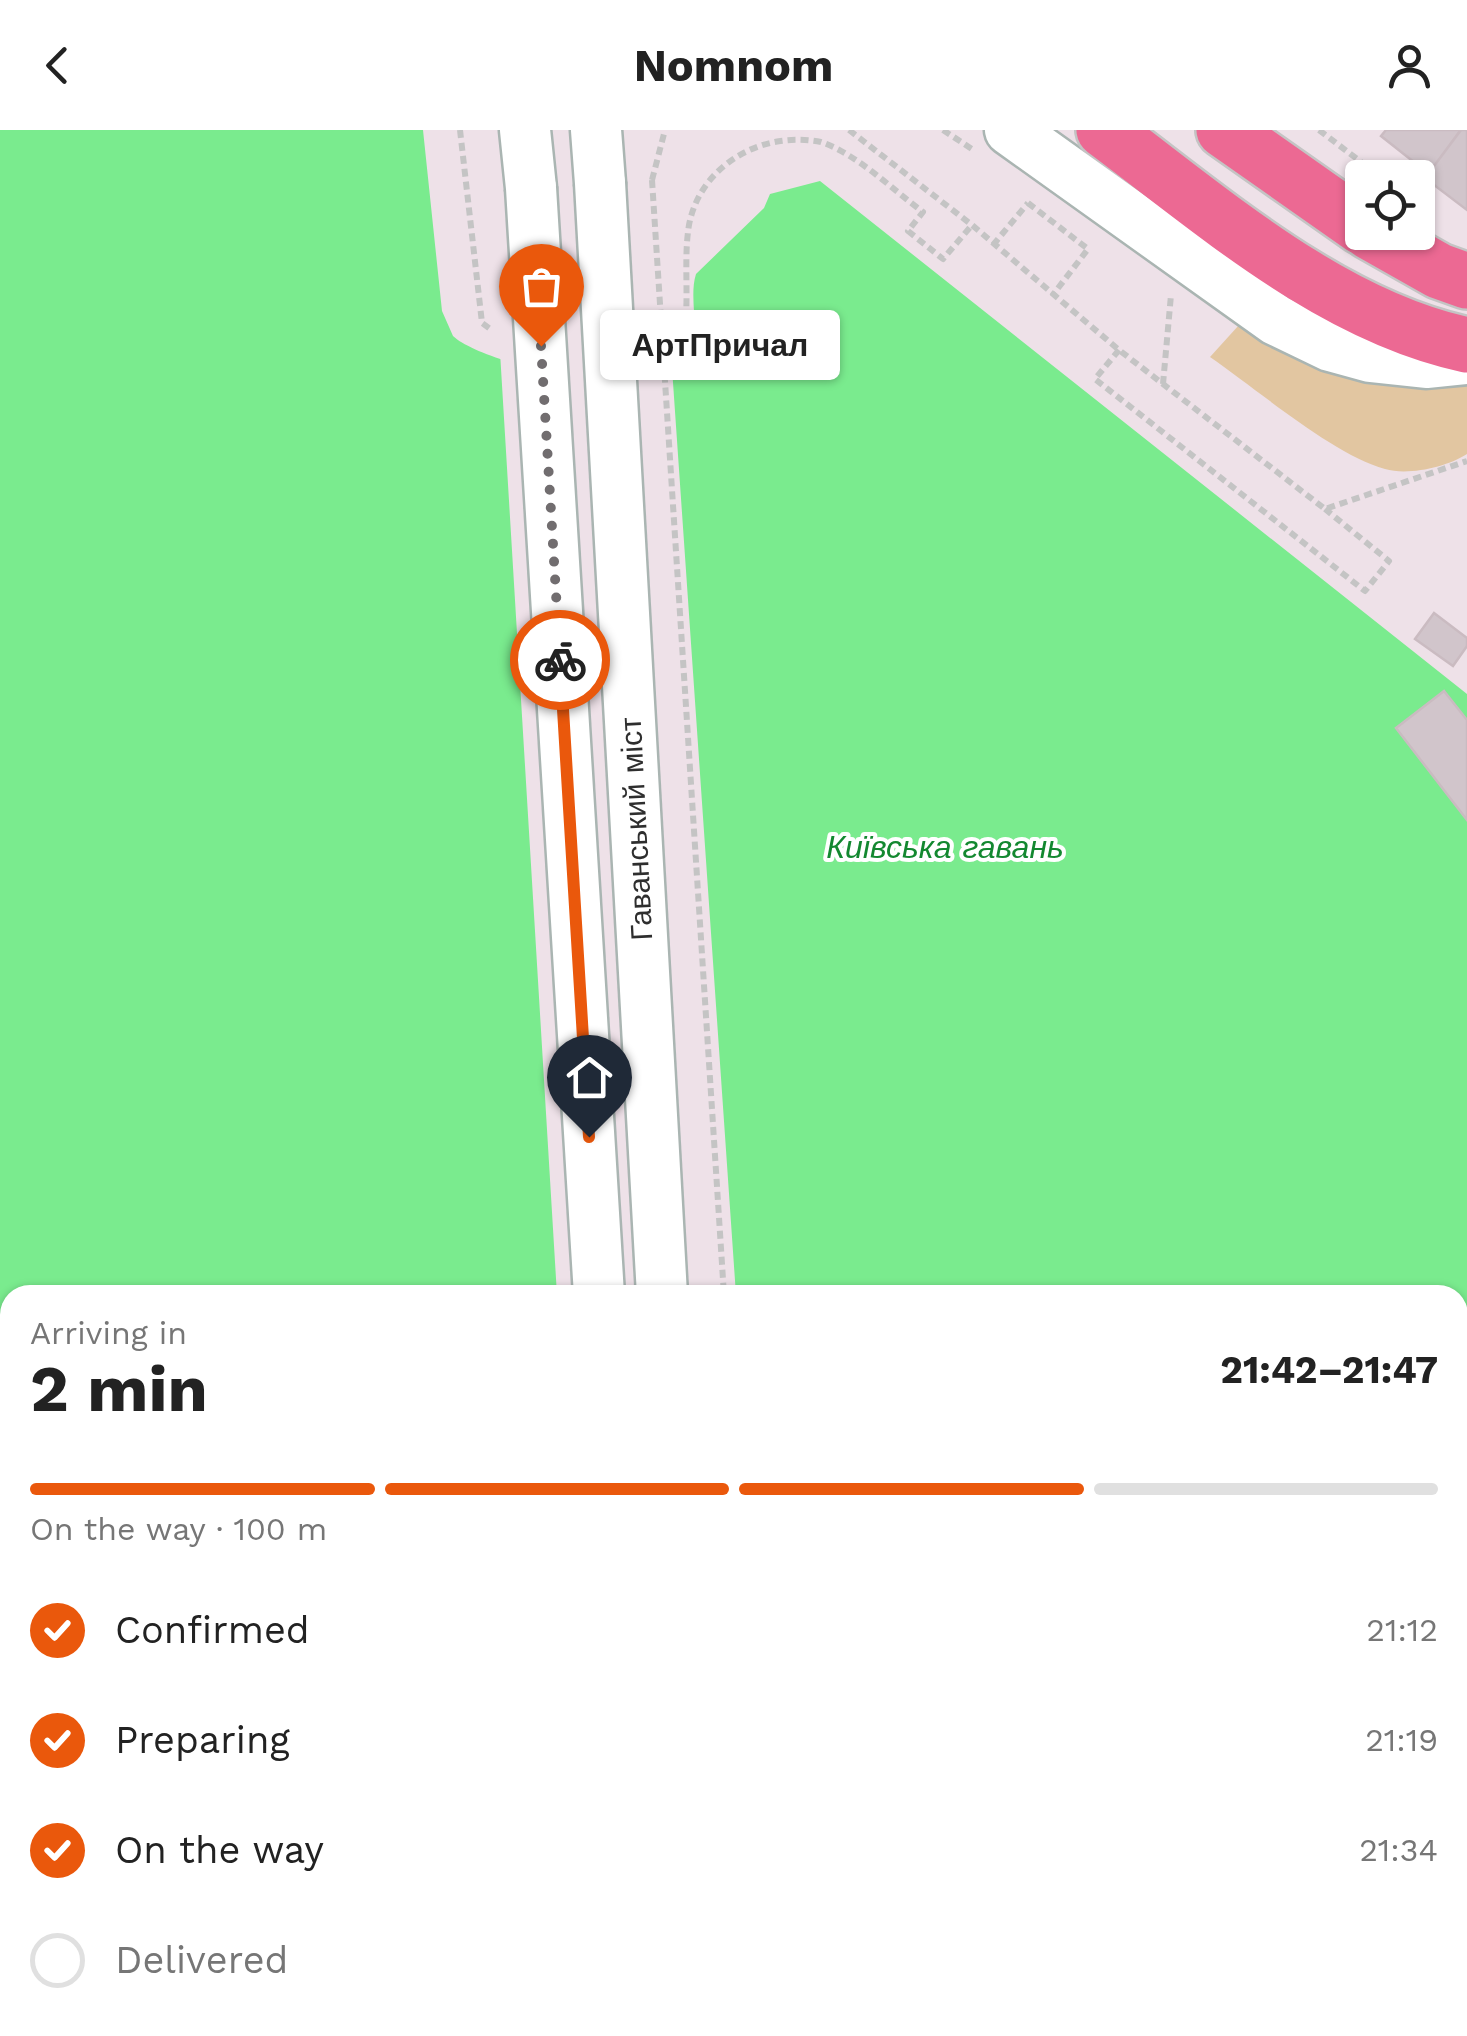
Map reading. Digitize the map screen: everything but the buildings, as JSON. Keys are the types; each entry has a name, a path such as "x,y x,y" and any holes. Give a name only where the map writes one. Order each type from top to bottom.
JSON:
{"main road":[{"path":"525,130 598,1285"},
{"path":"1010,130 1276,320 1330,346 1370,358 1426,364 1467,359"},
{"path":"1224,130 1345,215"},
{"path":"1120,142 1351,305 1430,337 1467,345"},
{"name":"Гаванський міст","path":"605,153 662,1285"},
{"path":"1398,250 1467,281"}],"path":[{"path":"460,130 482,322 493,331"},
{"path":"665,130 652,180 723,1285"},
{"path":"849,130 972,224 1118,350 1389,560 1365,592 1096,379 1118,350"},
{"path":"1319,130 1358,160"},
{"path":"672,369 683,349 689,224 708,178 749,144 790,139 821,142 841,153 923,212 908,231 943,259 972,224"},
{"path":"994,244 1026,205 1088,249 1052,296"},
{"path":"1164,384 1172,286"},
{"path":"1326,509 1467,461"}],"shaded area":[{"path":"1239,325 1298,357 1347,377 1400,386 1467,386 1467,454 1438,466 1405,471 1385,469 1342,450 1210,357"}],"water":[{"name":"Київська гавань","path":"0,130 423,130 442,311 453,336 467,346 518,365 634,386 662,380 688,357 694,338 696,274 764,208 770,194 820,181 1467,694 1467,1285 0,1285"}],"pier":[{"path":"500,352 592,377 631,382 649,380 672,368 735,1285 556,1285"}],"way so far":[{"path":"541,346 560,660"}],"place":[{"name":"АртПричал","path":"541,346"}],"route":[{"path":"560,660 589,1137"}]}
